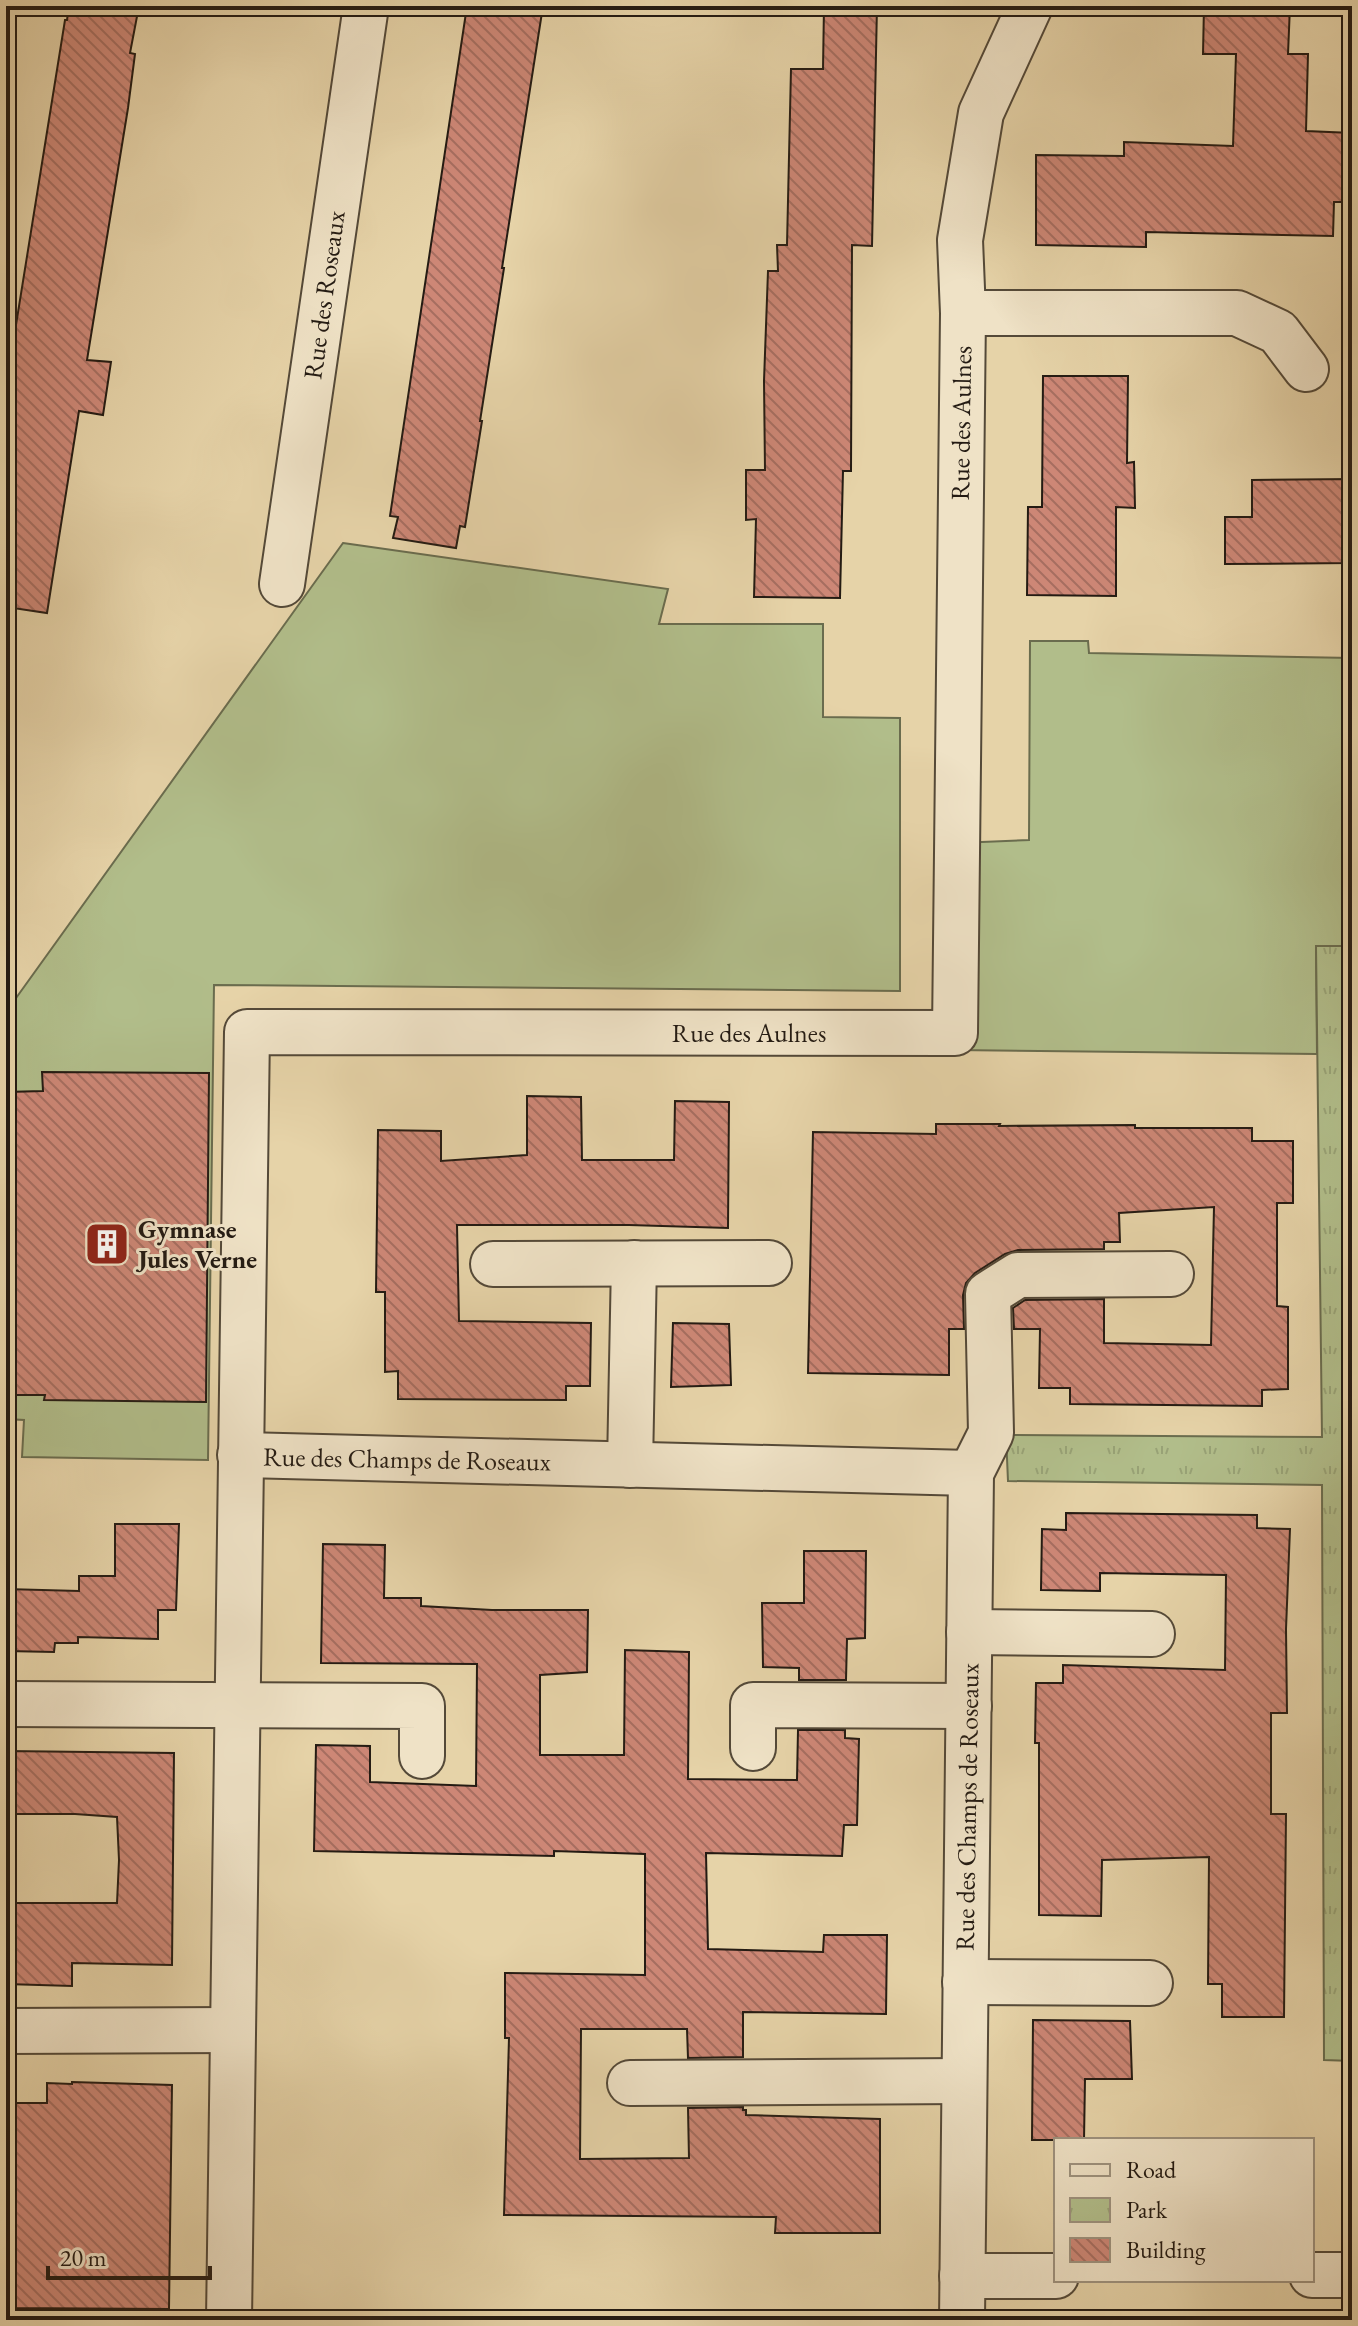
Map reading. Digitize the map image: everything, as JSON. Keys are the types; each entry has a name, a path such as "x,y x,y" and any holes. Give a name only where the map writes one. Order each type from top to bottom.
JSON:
{"street":[{"name":"Rue des Roseaux","path":"282,584 366,6"},
{"name":"Rue des Aulnes","path":"240,1455 247,1032 955,1033 963,313 960,240 981,113 1030,6"},
{"name":"Rue des Aulnes","path":"963,313 1237,313 1278,332 1306,369"},
{"path":"630,1465 634,1263"},
{"path":"493,1264 769,1263"},
{"name":"Rue des Champs de Roseaux","path":"962,2320 971,1473 991,1433 988,1294 1018,1275 1171,1274"},
{"name":"Rue des Champs de Roseaux","path":"229,2320 240,1455 971,1473"},
{"name":"Rue des Champs de Roseaux","path":"969,1632 1152,1634"},
{"path":"6,1704 422,1706 422,1756"},
{"path":"753,1748 753,1705 969,1706"},
{"name":"Rue des Champs de Roseaux","path":"965,1982 1150,1983"},
{"path":"6,2031 233,2030"},
{"path":"630,2083 964,2081"},
{"path":"1314,2275 1352,2275"},
{"path":"962,2276 1054,2276"}],"green space":[{"path":"343,543 668,589 659,624 823,624 823,717 900,718 900,991 214,985 208,1460 22,1457 24,1420 6,1419 6,1012"},
{"path":"1030,641 1088,641 1089,653 1352,658 1352,946 1316,946 1317,1054 955,1050 958,843 1029,840"},
{"path":"1316,946 1352,946 1352,2061 1324,2060 1322,1485 1008,1481 1006,1435 1322,1437"}],"building":[{"path":"69,6 139,6 130,53 135,54 128,108 87,360 111,362 103,415 79,411 47,613 6,607 6,387"},
{"path":"467,6 543,6 465,527 460,526 456,548 393,538 398,517 390,516"},
{"path":"824,6 877,6 872,246 852,245 851,471 843,471 840,598 754,597 756,519 746,520 746,470 765,470 768,271 778,271 777,245 787,245 791,69 823,69"},
{"path":"1204,6 1290,6 1288,54 1308,54 1306,131 1352,133 1352,202 1334,202 1333,236 1146,232 1146,247 1036,245 1036,155 1124,156 1124,142 1233,146 1236,54 1203,54"},
{"path":"1043,376 1128,376 1127,463 1134,462 1135,508 1116,507 1116,596 1027,595 1028,507 1042,507"},
{"path":"1352,479 1352,563 1225,564 1225,517 1252,517 1252,480"},
{"name":"Gymnase Jules Verne","path":"42,1072 209,1073 206,1402 44,1400 45,1395 6,1395 6,1092 43,1091"},
{"path":"527,1096 581,1097 582,1160 674,1160 675,1101 729,1102 728,1228 457,1225 459,1321 591,1323 590,1386 566,1386 566,1400 398,1399 398,1371 385,1372 385,1292 376,1292 378,1130 441,1131 441,1161 527,1155"},
{"path":"936,1124 1252,1128 1252,1141 1293,1141 1293,1203 1277,1203 1277,1306 1288,1307 1288,1389 1262,1390 1262,1406 1070,1404 1070,1388 1039,1388 1040,1329 1014,1329 1013,1308 1025,1300 1104,1299 1104,1343 1211,1345 1214,1207 1119,1213 1120,1242 1104,1242 1104,1249 1018,1250 1005,1254 975,1273 966,1283 963,1295 964,1329 949,1329 949,1375 808,1373 813,1132 936,1134"},
{"path":"673,1323 729,1324 731,1385 671,1387"},
{"path":"1066,1513 1257,1515 1257,1528 1290,1529 1287,1713 1271,1713 1271,1814 1286,1814 1284,2017 1222,2017 1222,1984 1208,1984 1209,1857 1102,1860 1101,1916 1039,1915 1036,1683 1063,1683 1063,1665 1225,1670 1226,1575 1100,1573 1100,1591 1041,1590 1042,1529 1066,1530"},
{"path":"115,1524 179,1524 176,1610 158,1610 158,1639 78,1637 78,1643 55,1643 54,1652 6,1651 6,1589 79,1591 79,1576 115,1576"},
{"path":"323,1544 385,1545 384,1598 421,1598 421,1606 588,1610 587,1672 540,1675 540,1755 624,1755 625,1650 689,1652 688,1779 797,1780 798,1730 845,1730 845,1738 859,1739 857,1825 844,1825 842,1856 706,1853 708,1949 823,1952 824,1935 887,1935 886,2014 743,2012 743,2057 688,2058 687,2029 581,2029 580,2159 689,2158 688,2108 743,2107 746,2115 880,2119 880,2233 775,2233 776,2217 504,2215 509,2038 505,2038 505,1973 645,1975 645,1854 554,1851 554,1856 314,1851 316,1745 370,1746 370,1782 476,1786 477,1664 321,1663"},
{"path":"804,1551 866,1551 865,1638 847,1639 846,1680 799,1680 799,1668 763,1667 762,1603 804,1603"},
{"path":"6,1751 174,1753 172,1965 72,1963 72,1986 6,1984 6,1903 117,1903 119,1860 117,1817 6,1814"},
{"path":"1033,2020 1130,2021 1132,2079 1085,2079 1084,2138 1032,2140"},
{"path":"47,2083 172,2085 169,2309 6,2308 6,2103 47,2103"}],"place":[{"name":"Gymnase Jules Verne","path":"107,1244"}]}
